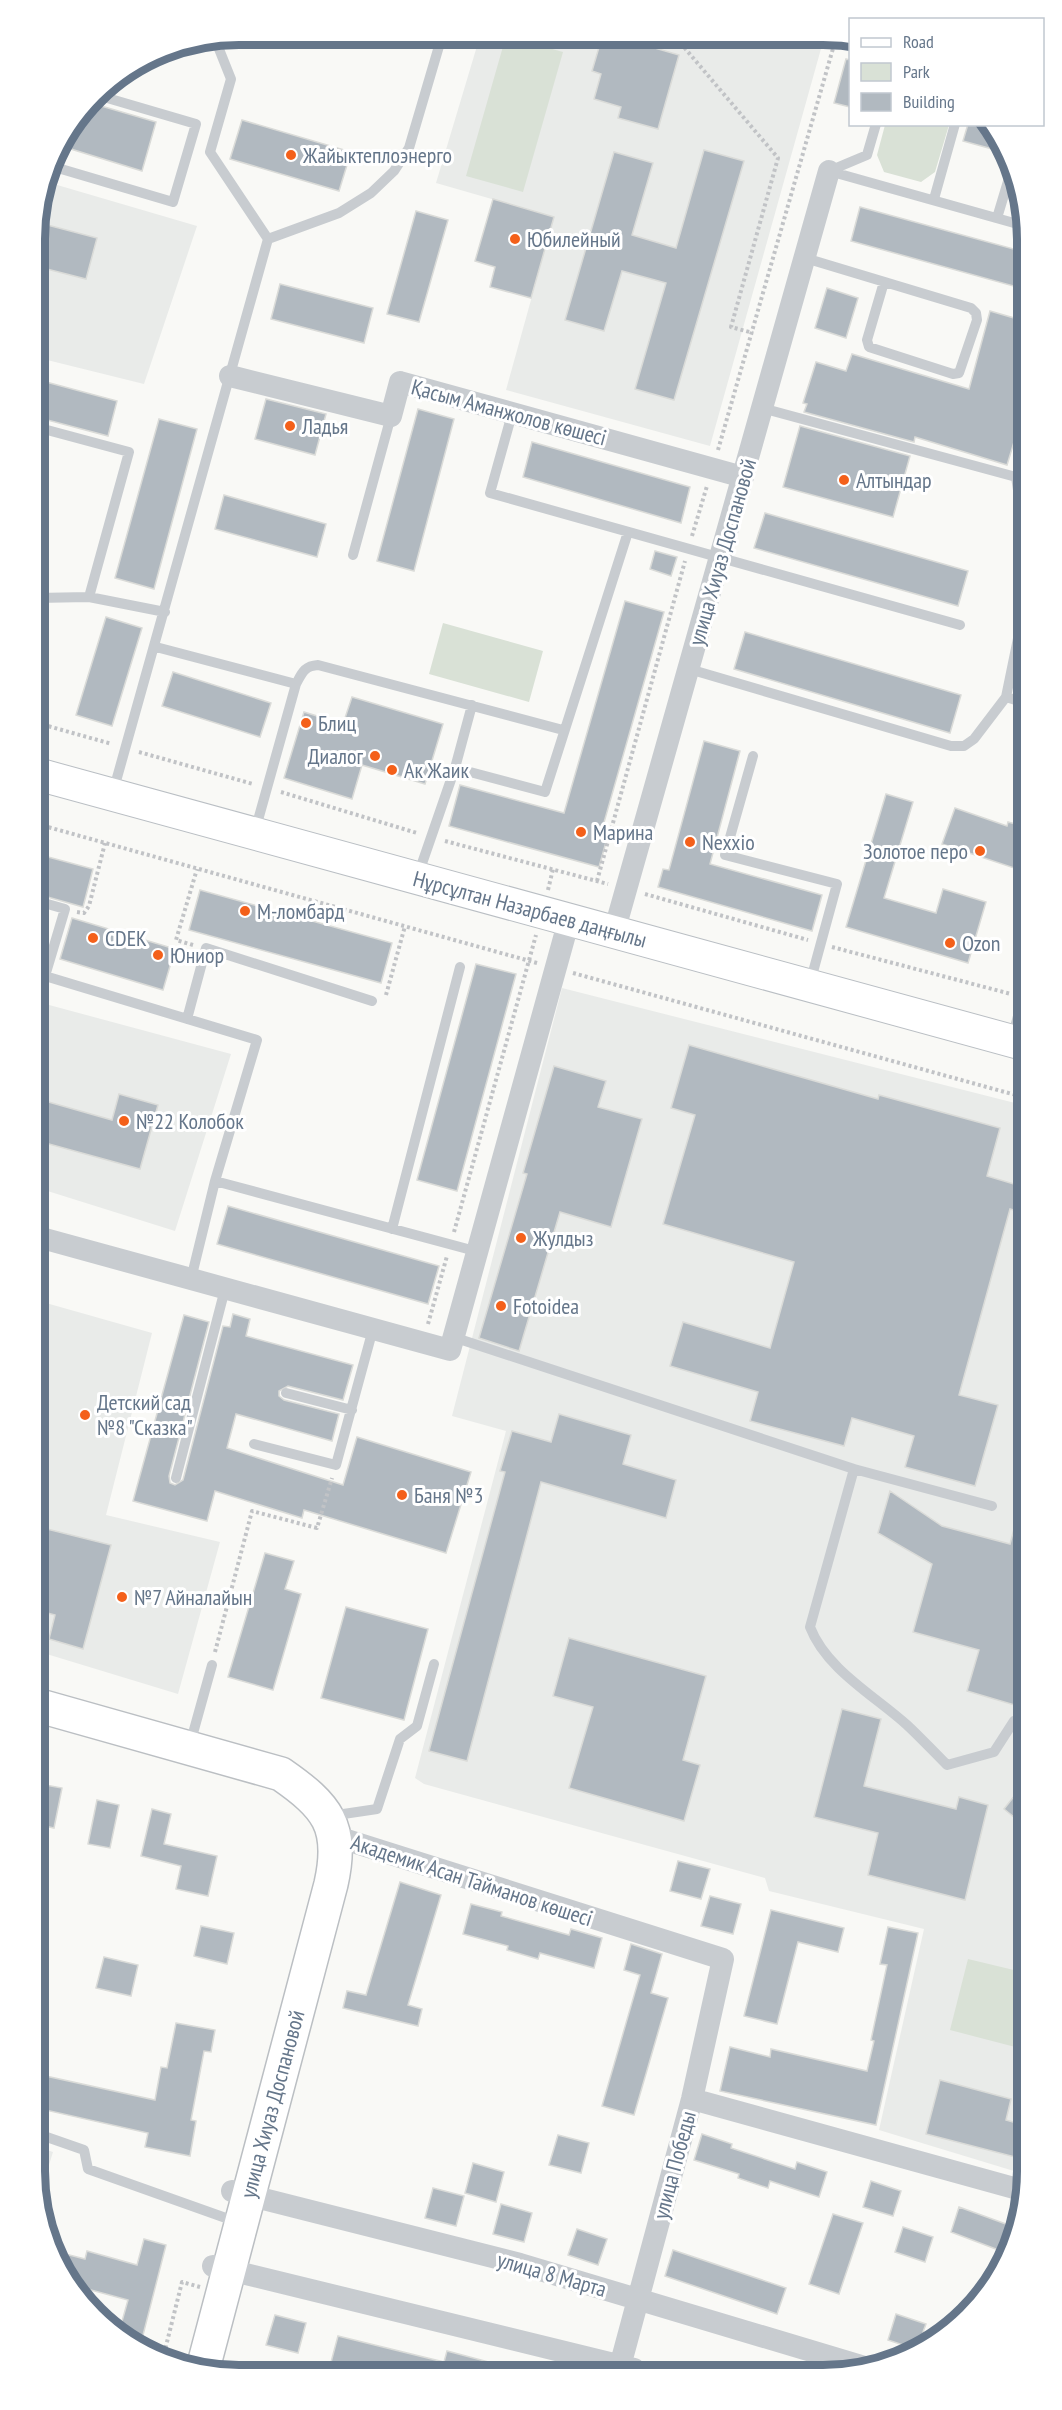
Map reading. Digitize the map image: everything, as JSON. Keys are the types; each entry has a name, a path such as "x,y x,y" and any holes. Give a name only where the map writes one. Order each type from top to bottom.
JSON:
{"main road":[{"name":"Нұрсұлтан Назарбаев даңғылы","path":"45,776 1017,1043"},
{"name":"Академик Асан Тайманов көшесі","path":"45,1707 281,1774 313,1796 325,1829"},
{"path":"45,1728 276,1792 325,1829"},
{"name":"улица Хиуаз Доспановой","path":"189,2358 220,2268 236,2206 331,1884 337,1859 325,1829"},
{"name":"улица Хиуаз Доспановой","path":"204,2361 220,2268"}],"street":[{"name":"улица Хиуаз Доспановой","path":"614,932 829,171"},
{"name":"Қасым Аманжолов көшесі","path":"230,376 391,416 400,382 743,477"},
{"path":"45,1239 450,1350 555,968 555,917"},
{"name":"Академик Асан Тайманов көшесі","path":"325,1829 723,1959"},
{"name":"улица Победы","path":"626,2365 638,2299 692,2099 723,1959"},
{"path":"692,2099 1016,2189"},
{"name":"улица 8 Марта","path":"236,2206 520,2264 850,2363"},
{"path":"220,2268 613,2365"}],"lane":[{"path":"268,239 339,213 371,193 394,171 409,148 439,45"},
{"path":"112,795 156,647 268,239 210,152 231,79 218,47"},
{"path":"59,168 173,202 196,124 106,98"},
{"path":"829,171 867,155 875,126"},
{"path":"934,199 954,126"},
{"path":"829,171 1016,223"},
{"path":"997,218 1008,182"},
{"path":"804,258 971,308 976,313 977,320 959,373 953,374 869,347 867,340 884,282"},
{"path":"762,408 1017,477"},
{"path":"512,414 490,493 960,625"},
{"path":"353,555 391,416"},
{"path":"45,429 129,452 89,597"},
{"path":"455,768 545,792 628,532"},
{"path":"45,598 89,597 165,612"},
{"path":"689,669 951,746 964,746 974,740 1006,698 1017,644"},
{"path":"156,647 296,684"},
{"path":"255,834 296,684 309,665 318,664 563,730"},
{"path":"1006,698 1017,701"},
{"path":"417,879 455,768 472,705"},
{"path":"753,756 725,855 837,884 809,986"},
{"path":"45,904 65,909 45,976 257,1040 215,1181 191,1280"},
{"path":"187,1019 206,948 372,1001"},
{"path":"392,1228 460,967"},
{"path":"215,1181 476,1251"},
{"path":"176,1478 225,1289"},
{"path":"254,1444 336,1465 373,1329"},
{"path":"453,1336 854,1469 992,1506"},
{"path":"286,1393 352,1410"},
{"path":"854,1469 827,1560 824,1582 814,1605 810,1627 817,1645 861,1687 908,1726 947,1765 994,1752 1014,1721 1017,1724"},
{"path":"325,1829 377,1809 400,1739 417,1726 435,1664"},
{"path":"189,1748 212,1665"},
{"path":"45,2136 84,2150 88,2169 236,2206"}],"path":[{"path":"681,45 778,158 731,327 753,333"},
{"path":"597,881 688,549 753,333 834,46"},
{"path":"45,725 431,837 1012,994"},
{"path":"45,826 1017,1095"},
{"path":"65,909 84,913 89,906 105,843"},
{"path":"197,869 176,940 206,948"},
{"path":"423,1342 529,961 555,917 553,869"},
{"path":"372,1001 386,998 405,927"},
{"path":"212,1665 252,1511 317,1528 336,1465"},
{"path":"165,2350 182,2283"}],"shaded area":[{"path":"477,45 822,45 710,446 506,390 554,217 436,183"},
{"path":"54,184 197,226 144,384 45,359 45,227"},
{"path":"562,988 1017,1103 1017,2172 879,2130 924,1929 769,1891 765,1878 424,1784 415,1778 506,1431 452,1416"},
{"name":"№22 Колобок","path":"45,1004 231,1054 175,1231 45,1190"},
{"path":"45,1303 152,1333 106,1515 220,1542 178,1694 45,1654"},
{"path":"45,2149 53,2152 45,2177"}],"green space":[{"path":"503,45 538,45 563,52 523,192 466,176"},
{"path":"885,126 949,126 935,172 921,182 884,172 877,155"},
{"path":"443,623 543,651 529,702 429,674"},
{"path":"968,1959 1017,1971 1017,2047 950,2030"}],"building":[{"path":"600,45 645,45 679,55 658,129 618,118 621,107 594,99 601,74 592,71"},
{"path":"846,59 849,60 849,107 834,103"},
{"path":"99,105 156,122 142,171 68,148 78,131"},
{"name":"Жайыктеплоэнерго","path":"242,120 351,152 339,191 230,159"},
{"path":"967,126 980,126 995,150 963,141"},
{"path":"704,150 744,161 674,400 635,389 666,283 622,271 604,331 565,320 614,152 653,163 632,235 676,248"},
{"name":"Юбилейный","path":"493,199 554,217 531,298 490,287 495,267 475,261"},
{"path":"860,207 1017,250 1017,287 851,241"},
{"path":"416,211 448,220 419,322 387,314"},
{"path":"45,224 97,238 86,279 45,269"},
{"path":"280,284 373,308 364,343 271,319"},
{"path":"827,288 858,298 846,338 815,328"},
{"path":"990,311 1017,319 1017,432 1007,465 915,437 914,442 804,412 807,404 803,403 816,362 846,371 852,354 969,389"},
{"path":"45,382 117,401 108,436 45,419"},
{"name":"Ладья","path":"266,399 326,414 315,455 255,439"},
{"path":"418,409 454,419 414,571 377,561"},
{"path":"159,419 197,429 154,589 115,578"},
{"name":"Алтындар","path":"800,426 910,456 893,517 783,487"},
{"path":"532,442 690,487 681,523 523,477"},
{"path":"224,495 326,524 317,557 215,529"},
{"path":"765,513 968,571 958,606 754,548"},
{"path":"655,551 677,557 671,576 650,569"},
{"path":"625,601 664,612 601,833 608,835 599,867 449,826 460,785 564,813"},
{"path":"106,617 142,628 112,726 76,715"},
{"path":"745,632 961,695 950,733 734,669"},
{"path":"173,672 271,703 260,737 162,706"},
{"path":"352,697 443,724 425,784 362,765 352,799 284,778 304,712 343,724"},
{"path":"704,741 740,751 710,864 822,895 812,931 658,887 663,869 669,870"},
{"path":"886,794 913,802 884,898 936,913 943,889 986,902 968,963 846,927"},
{"path":"955,808 1007,826 1008,822 1017,824 1017,869 942,844"},
{"path":"45,856 93,869 83,907 45,896"},
{"path":"200,890 392,943 381,983 189,930"},
{"path":"72,918 175,949 163,990 60,959"},
{"path":"476,964 516,974 457,1191 417,1180"},
{"path":"689,1045 878,1099 879,1095 1000,1128 987,1176 1017,1185 1017,1211 1010,1209 959,1395 998,1405 975,1486 905,1467 914,1436 852,1418 844,1446 750,1421 758,1392 670,1366 683,1322 770,1348 794,1262 663,1224 695,1115 671,1108"},
{"path":"554,1066 606,1081 598,1107 642,1119 611,1227 560,1212 519,1351 479,1338 527,1174 523,1173"},
{"path":"119,1094 158,1105 140,1169 45,1143 45,1101 112,1120"},
{"path":"228,1206 439,1266 428,1304 217,1244"},
{"path":"233,1314 250,1319 246,1336 353,1365 343,1400 288,1386 279,1391 279,1396 284,1400 339,1414 332,1441 236,1414 227,1448 343,1485 357,1437 471,1472 446,1553 304,1510 302,1518 215,1491 207,1521 133,1501 184,1315 209,1322 169,1476 170,1483 175,1485 183,1480 223,1326 230,1327"},
{"path":"559,1414 631,1435 623,1464 676,1480 666,1518 541,1482 467,1761 429,1751 505,1472 500,1471 512,1431 551,1442"},
{"path":"890,1491 942,1526 1010,1544 1017,1518 1017,1706 967,1691 979,1650 913,1632 932,1564 878,1533"},
{"path":"45,1528 111,1545 83,1649 49,1639 55,1615 45,1612"},
{"path":"265,1553 294,1561 285,1589 301,1594 273,1690 228,1677"},
{"path":"346,1607 428,1629 404,1720 321,1698"},
{"path":"569,1638 706,1676 683,1760 700,1765 684,1821 569,1788 593,1707 553,1696"},
{"path":"842,1709 881,1719 864,1786 956,1809 959,1797 988,1805 965,1900 868,1875 878,1833 814,1817"},
{"path":"45,1785 62,1788 54,1828 45,1826"},
{"path":"1017,1792 1017,1820 1004,1809"},
{"path":"97,1800 119,1805 110,1848 88,1844"},
{"path":"152,1809 171,1814 164,1844 217,1856 208,1896 176,1889 181,1866 141,1856"},
{"path":"678,1861 710,1869 701,1899 670,1891"},
{"path":"400,1882 441,1895 408,2005 422,2009 418,2026 343,2008 347,1991 366,1995"},
{"path":"710,1896 741,1904 733,1934 701,1926"},
{"path":"471,1904 502,1912 501,1916 569,1935 571,1929 602,1938 594,1968 540,1953 538,1959 507,1950 508,1946 463,1934"},
{"path":"771,1910 844,1928 838,1952 798,1942 777,2024 744,2016"},
{"path":"201,1926 234,1933 227,1964 194,1956"},
{"path":"888,1927 918,1933 876,2125 720,2091 730,2047 770,2057 771,2049 867,2071 874,2041 871,2040 887,1965 880,1964"},
{"path":"631,1944 662,1954 651,1993 668,1998 634,2115 602,2106 640,1975 624,1970"},
{"path":"104,1957 138,1965 131,1996 96,1988"},
{"path":"176,2023 215,2030 211,2052 204,2051 191,2120 196,2121 190,2156 145,2147 148,2133 45,2110 45,2076 155,2100 161,2067 167,2068"},
{"path":"940,2080 1011,2099 1006,2120 1017,2123 1017,2157 926,2134"},
{"path":"702,2134 732,2144 731,2148 795,2169 797,2162 827,2172 819,2197 770,2181 768,2188 738,2178 739,2174 694,2160"},
{"path":"558,2135 589,2143 581,2173 549,2165"},
{"path":"473,2163 504,2172 496,2202 465,2193"},
{"path":"871,2181 901,2191 893,2216 863,2207"},
{"path":"433,2188 464,2196 456,2226 425,2218"},
{"path":"501,2204 532,2213 524,2242 493,2234"},
{"path":"959,2207 1009,2225 999,2250 951,2232"},
{"path":"833,2214 863,2223 839,2294 809,2284"},
{"path":"903,2227 933,2237 925,2262 895,2252"},
{"path":"577,2229 607,2239 598,2265 568,2255"},
{"path":"144,2239 166,2245 142,2339 121,2325 128,2300 84,2288 64,2254 85,2259 87,2251 137,2265"},
{"path":"673,2250 786,2288 777,2314 665,2276"},
{"path":"896,2314 926,2324 923,2332 928,2334 909,2345 888,2340"},
{"path":"275,2315 306,2323 298,2353 266,2345"},
{"path":"338,2336 444,2362 447,2351 500,2365 330,2365"}],"place":[{"name":"Жайыктеплоэнерго","path":"291,155"},
{"name":"Юбилейный","path":"515,239"},
{"name":"Ладья","path":"290,426"},
{"name":"Алтындар","path":"844,480"},
{"name":"Блиц","path":"306,723"},
{"name":"Диалог","path":"375,756"},
{"name":"Ак Жаик","path":"392,770"},
{"name":"Марина","path":"581,832"},
{"name":"Nexxio","path":"690,842"},
{"name":"Золотое перо","path":"980,851"},
{"name":"М-ломбард","path":"245,911"},
{"name":"CDEK","path":"93,938"},
{"name":"Ozon","path":"950,943"},
{"name":"Юниор","path":"158,955"},
{"name":"№22 Колобок","path":"124,1121"},
{"name":"Жулдыз","path":"521,1238"},
{"name":"Fotoidea","path":"501,1306"},
{"name":"Детский сад №8 \"Сказка\"","path":"85,1415"},
{"name":"Баня №3","path":"402,1495"},
{"name":"№7 Айналайын","path":"122,1597"}]}
